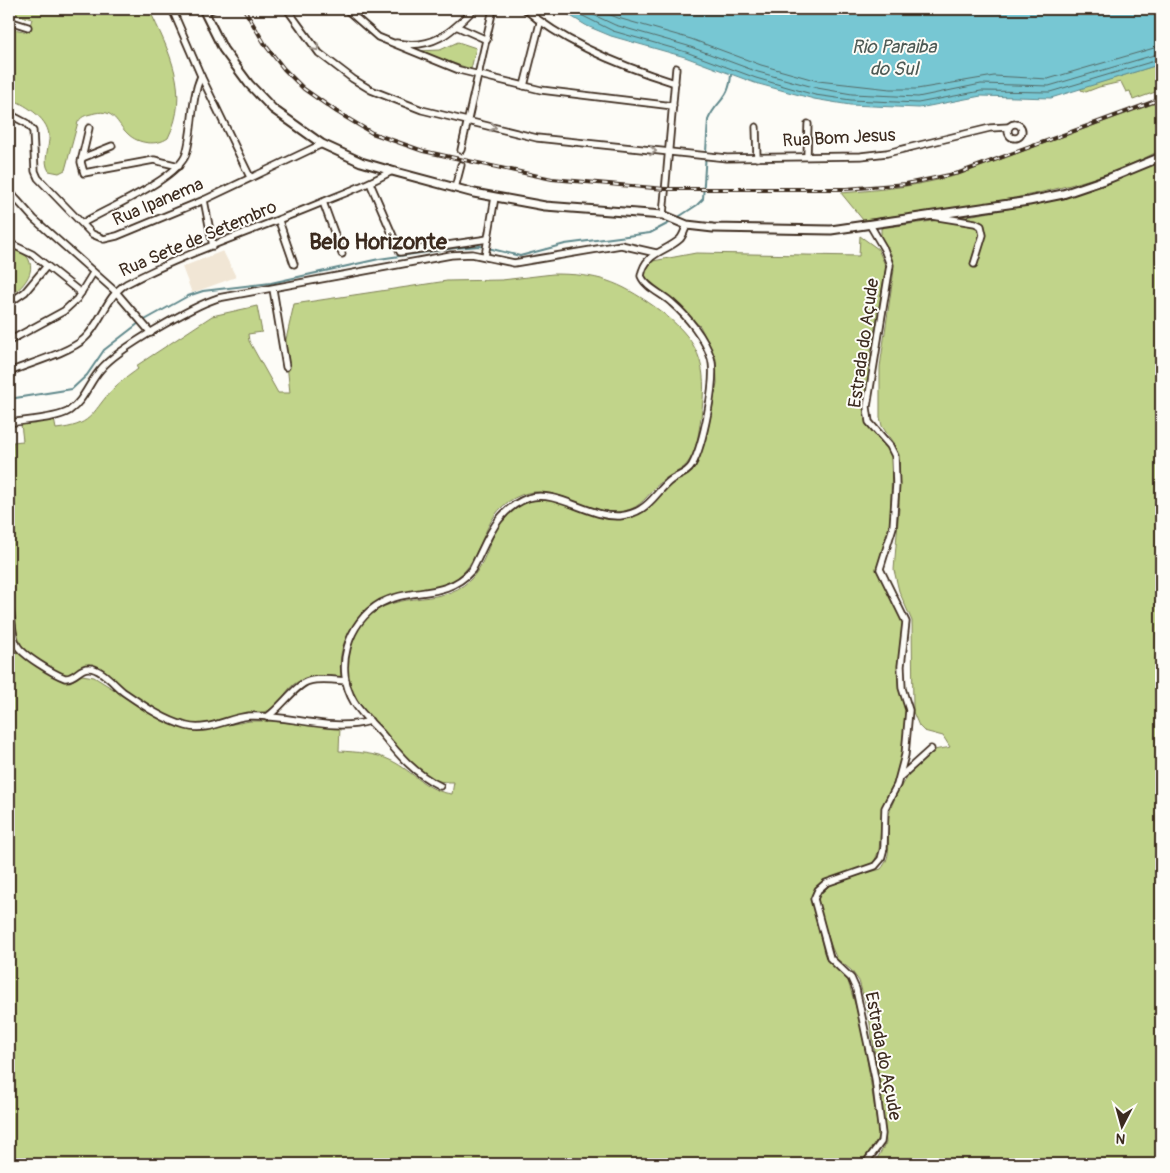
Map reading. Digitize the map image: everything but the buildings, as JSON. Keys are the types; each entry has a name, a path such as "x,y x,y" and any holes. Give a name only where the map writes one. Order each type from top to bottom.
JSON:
{"street":[{"path":"172,9 201,76 250,178"},
{"path":"213,9 204,10 224,49 249,84 273,109 322,144 361,162 392,171 495,197 545,206 665,216 685,224 713,228 793,231 839,230 1062,194 1110,178 1161,157"},
{"name":"Rua Bom Jesus","path":"286,9 320,53 361,84 410,106 547,140 715,157 757,158 887,153 990,128 1009,127"},
{"path":"346,9 372,33 386,41 479,76 558,93 673,106"},
{"path":"386,41 407,44 429,42 458,27 474,9"},
{"path":"461,150 466,120 479,76 493,9"},
{"path":"525,9 540,23 616,62 675,84"},
{"path":"9,21 28,26"},
{"path":"524,86 540,23"},
{"path":"458,27 487,40"},
{"path":"665,216 668,152 676,68"},
{"path":"82,223 137,194 179,166 186,154 192,105 201,76"},
{"name":"Rua Ipanema","path":"9,114 26,123 33,131 35,171 38,178 94,236 107,239 204,200 322,144"},
{"path":"807,156 808,124"},
{"path":"756,127 757,158"},
{"path":"88,128 81,168 85,173 154,160 179,166"},
{"path":"82,158 112,146"},
{"path":"456,188 461,165"},
{"name":"Rua Sete de Setembro","path":"9,372 62,351 85,339 116,292 133,280 370,183 392,171"},
{"path":"370,183 400,252 488,241"},
{"path":"9,191 34,219 116,292 151,333"},
{"path":"485,254 495,197"},
{"path":"204,200 213,246"},
{"path":"323,202 342,254"},
{"path":"932,216 975,223 981,226 983,235 974,264"},
{"path":"279,221 294,264"},
{"path":"440,786 413,770 353,701 346,681 347,646 353,632 370,613 386,601 439,590 459,582 472,570 497,521 520,502 535,497 546,497 599,514 628,514 643,508 669,481 686,472 691,466 706,421 712,379 712,360 685,316 642,278 644,267 656,253 680,239 685,224"},
{"name":"Estrada do Açude","path":"865,1164 880,1142 882,1134 875,1078 856,989 851,978 830,958 814,900 818,890 826,883 875,866 881,859 884,848 885,808 900,777 909,710 902,688 900,666 906,622 902,611 881,574 880,566 893,527 895,456 890,446 869,422 867,414 872,386 872,367 890,265 870,225"},
{"path":"9,243 25,250 80,293"},
{"path":"9,424 68,411 79,402 102,367 151,333 211,300 451,255 485,254 514,263 621,245 656,253"},
{"path":"9,303 25,292 46,266"},
{"path":"9,341 64,311 94,273"},
{"path":"273,288 286,368"},
{"path":"9,607 19,648 48,669 61,677 70,678 84,669 93,669 157,713 193,728 214,726 242,717 267,717 337,724 370,721"},
{"path":"267,717 280,708 304,683 323,680 346,681"},
{"path":"900,777 931,749"}],"shaded area":[{"path":"223,251 236,277 192,293 182,267"}],"green space":[{"path":"9,9 149,9 164,40 175,72 178,104 175,121 168,138 164,141 153,143 142,142 128,134 111,115 102,112 95,113 81,118 78,122 65,170 59,173 49,171 46,158 49,135 44,122 34,112 9,98 9,28 28,32 32,19 9,13"},
{"path":"458,42 476,48 471,69 417,51 440,50"},
{"path":"1161,64 1161,90 1133,100 1130,91 1126,92 1121,82 1086,92 1081,90 1081,88"},
{"path":"1161,101 1161,150 1127,166 1091,179 1016,198 863,220 841,193 899,187 957,175"},
{"path":"1161,160 1161,1164 874,1164 886,1143 881,1090 868,1012 859,981 851,970 837,959 832,948 819,910 818,897 832,883 881,869 885,864 889,847 889,815 902,784 916,765 933,751 950,747 943,736 924,731 919,726 913,712 912,621 899,591 894,570 899,509 899,460 895,446 882,426 880,417 880,367 894,270 891,254 881,237 881,228 1024,206 1094,187 1128,175"},
{"path":"860,236 878,249 886,267 871,350 865,410 892,455 890,531 878,569 903,621 898,666 902,694 907,709 903,750 895,780 883,804 879,850 875,860 871,865 824,880 813,891 811,898 824,953 828,960 848,981 862,1027 879,1136 863,1164 9,1164 9,618 16,649 51,675 70,682 82,675 94,677 164,721 181,727 200,730 250,721 340,727 339,751 366,753 386,758 400,765 427,785 452,794 454,782 435,780 420,770 397,748 353,693 349,683 348,662 353,641 359,628 371,615 384,606 443,594 457,589 470,580 484,559 498,525 515,507 529,501 545,499 594,515 628,517 669,484 692,470 708,429 717,383 716,359 700,326 644,277 646,269 653,261 696,253 859,256"},
{"path":"9,248 26,256 31,266 25,282 9,297"},
{"path":"569,274 595,278 630,291 655,307 682,330 698,354 702,367 703,398 698,434 692,456 680,470 662,481 636,507 617,512 603,511 548,493 535,492 521,495 508,502 491,521 469,565 461,575 452,581 434,588 385,598 374,603 365,612 344,642 340,660 342,679 314,678 300,681 289,689 275,707 264,712 205,724 183,723 155,711 92,667 65,677 24,652 17,641 14,620 9,604 9,486 13,442 23,441 21,424 54,419 56,429 84,422 120,382 138,369 136,366 212,316 257,306 262,332 248,334 249,341 278,393 290,393 285,344 294,304 447,281 502,280"}],"water":[{"name":"Rio Paraiba do Sul","path":"559,9 1161,9 1161,64 1051,98 981,96 919,108 850,105 814,99 755,83 685,57 611,36 587,26"}],"waterway":[{"path":"677,218 703,199 708,120 725,95 730,83 731,74"},
{"path":"143,321 188,296 203,291 271,283 379,259 455,248 480,246 520,256 565,244 650,233 673,221"},
{"path":"9,399 72,389 87,375 104,350 139,323"}],"railway":[{"path":"244,9 266,46 284,69 304,89 372,133 423,151 552,179 665,189 846,189 906,184 959,173 1161,99"}],"district":[{"name":"Belo Horizonte","path":"378,242"}]}
